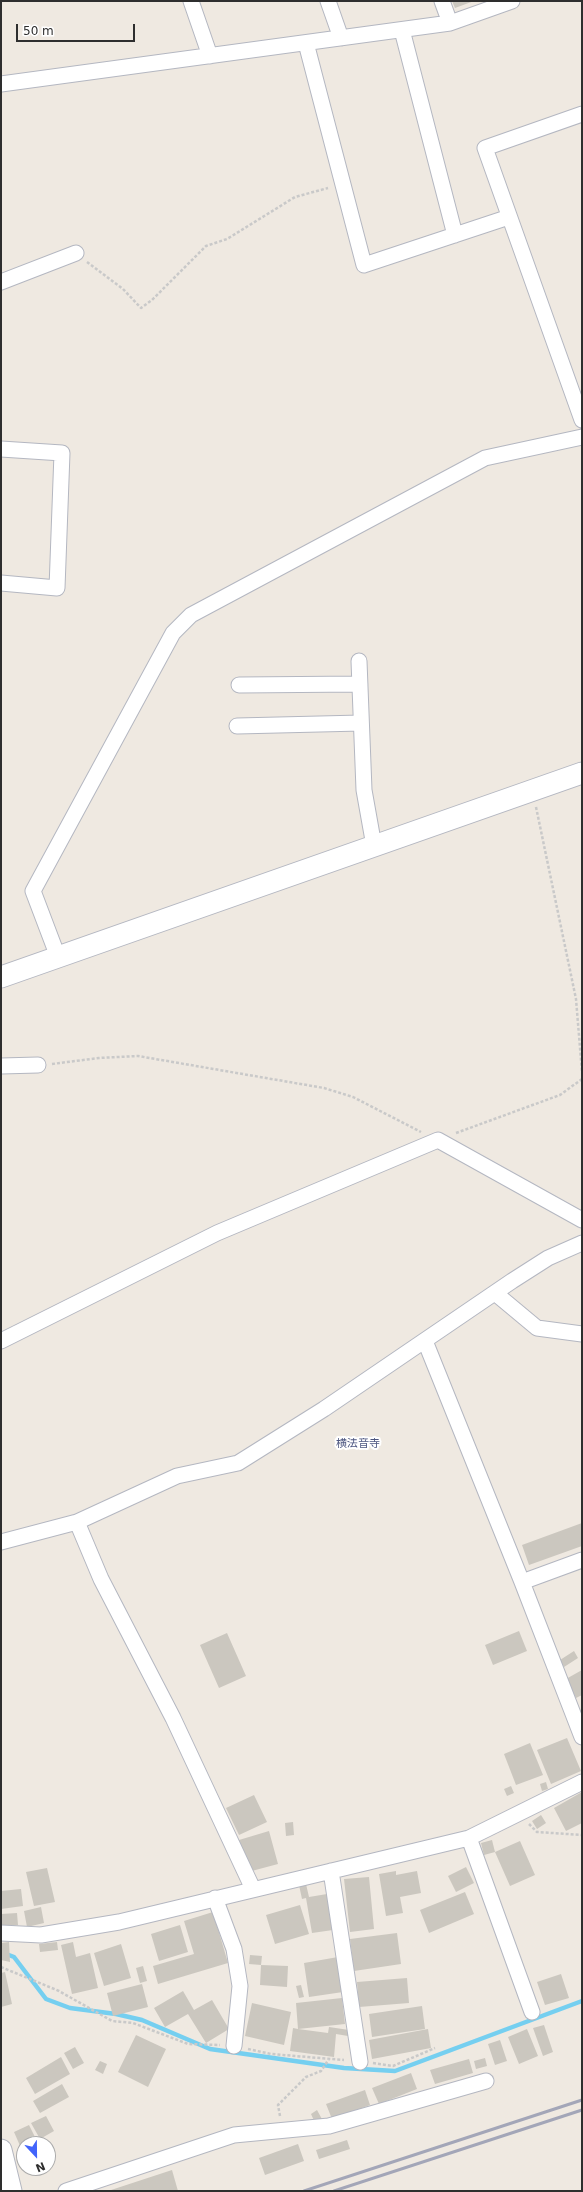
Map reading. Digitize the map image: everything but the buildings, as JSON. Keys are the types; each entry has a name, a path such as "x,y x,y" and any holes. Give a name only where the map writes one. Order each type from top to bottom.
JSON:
{"street":[{"path":"191,1 210,56"},
{"path":"328,1 341,38"},
{"path":"442,1 450,23"},
{"path":"1,84 450,23 512,1"},
{"path":"402,30 455,235"},
{"path":"306,43 364,265 509,217"},
{"path":"582,114 485,148 582,420"},
{"path":"1,282 76,253"},
{"path":"58,957 33,892 177,628 191,615 485,458 582,437"},
{"path":"1,449 62,453 57,588 1,583"},
{"path":"359,661 364,790 374,846"},
{"path":"239,685 360,684"},
{"path":"237,726 361,723"},
{"path":"1,978 582,773"},
{"path":"1,1066 38,1065"},
{"path":"1,1341 216,1233 438,1140 582,1220"},
{"path":"1,1542 77,1522 177,1476 238,1463 425,1341 548,1258 582,1243"},
{"path":"494,1293 537,1328 582,1334"},
{"path":"425,1341 522,1582 582,1737"},
{"path":"77,1522 101,1579 173,1718 253,1889"},
{"path":"522,1582 582,1560"},
{"path":"1,1933 41,1935 119,1922 470,1838 582,1782"},
{"path":"470,1838 532,2012"},
{"path":"331,1871 360,2062"},
{"path":"216,1898 234,1950 240,1986 234,2046"},
{"path":"66,2191 234,2135 329,2126 486,2081"},
{"path":"1,2150 11,2191"}],"path":[{"path":"76,253 123,289 141,308 152,300 206,246 227,239 295,197 343,184"},
{"path":"533,790 576,999 582,1072"},
{"path":"38,1065 99,1058 138,1056 324,1088 353,1097 438,1140 560,1096 582,1079"},
{"path":"519,1813 537,1832 582,1835"},
{"path":"1,1967 59,1990 112,2021 133,2022 188,2044 234,2046 271,2054 393,2066 435,2048"},
{"path":"265,2132 280,2120 278,2105 306,2077 321,2071 329,2059"}],"waterway":[{"path":"1,1952 14,1957 46,1999 70,2008 116,2014 142,2020 210,2049 344,2068 395,2071 582,2001"}],"railway":[{"path":"304,2191 582,2100"},
{"path":"334,2191 582,2110"}],"district":[{"name":"横法音寺","path":"358,1444"}]}
